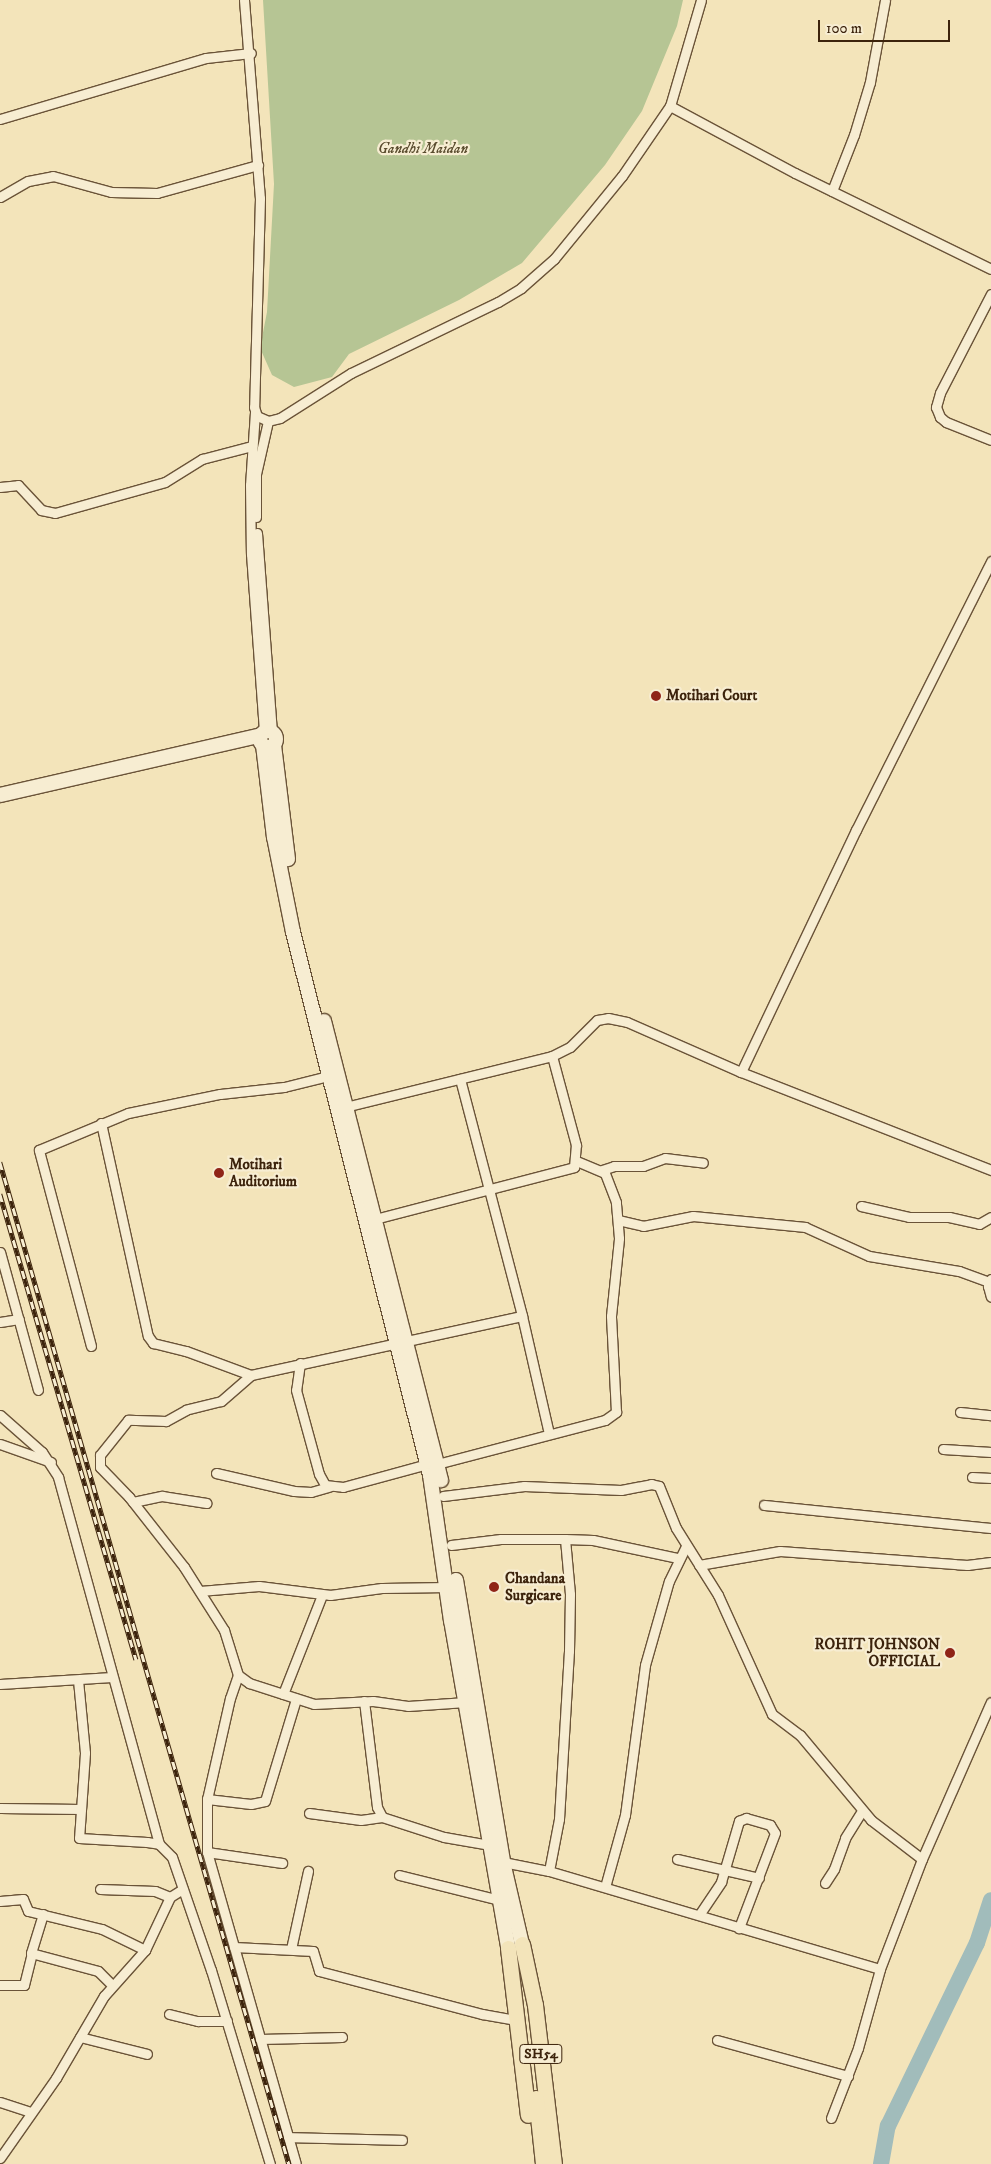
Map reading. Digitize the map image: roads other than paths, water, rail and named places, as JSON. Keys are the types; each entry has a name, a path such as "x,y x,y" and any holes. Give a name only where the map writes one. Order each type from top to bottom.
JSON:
{"main road":[{"path":"0,795 266,739"},
{"path":"0,804 266,739"},
{"path":"266,739 279,866 328,1076 342,1108"},
{"path":"266,739 299,919 342,1108 432,1464 444,1496 515,1946 522,1978 543,2164"},
{"path":"432,1464 448,1587 450,1620 466,1702 499,1900 515,1946"},
{"name":"SH54","path":"515,1946 516,2020 534,2164"},
{"name":"SH54","path":"515,1946 536,2014 554,2164"}],"street":[{"path":"244,0 251,52 258,165 261,261 252,446 252,568 266,739"},
{"path":"255,412 261,420 268,422 280,418 352,373 473,316 521,288 554,259 599,206 670,106 701,0"},
{"path":"832,191 854,135 870,82 885,0"},
{"path":"0,119 206,58 251,52"},
{"path":"670,106 832,191 991,270"},
{"path":"0,197 28,181 53,176 111,192 157,193 258,165"},
{"path":"991,294 940,393 936,407 946,422 991,440"},
{"path":"266,739 265,672 256,528 256,474 268,422"},
{"path":"0,487 18,485 41,510 56,513 165,482 202,459 252,446"},
{"path":"742,1072 852,839 991,561"},
{"path":"342,1108 552,1056 570,1047 597,1020 608,1018 627,1022 742,1072 991,1170"},
{"path":"371,1220 489,1192 569,1170 577,1161 576,1145 552,1056"},
{"path":"91,1346 38,1152 40,1148 101,1123 161,1105 220,1094 284,1087 328,1076"},
{"path":"460,1079 522,1316 549,1434"},
{"path":"101,1123 149,1339 251,1375"},
{"path":"577,1161 602,1170 614,1166 643,1166 665,1158 704,1163"},
{"path":"216,1473 294,1491 311,1492 329,1487 343,1487 605,1420 616,1412 611,1316 618,1220 614,1193 602,1170"},
{"path":"861,1206 909,1217 948,1217 979,1224 991,1218"},
{"path":"618,1220 643,1226 692,1216 805,1227 869,1256 959,1271 990,1281 991,1297"},
{"path":"0,1252 38,1390"},
{"path":"296,2164 207,1852 207,1799 230,1698 238,1675 224,1630 200,1591 133,1502 103,1471 98,1461 128,1420 166,1421 186,1410 221,1401 251,1375 300,1363 402,1344 522,1316"},
{"path":"0,1322 19,1319"},
{"path":"300,1363 295,1384 299,1406 319,1474 329,1487"},
{"path":"960,1412 991,1415"},
{"path":"0,1415 51,1462 78,1543 112,1677 159,1844 172,1857 226,2021 270,2164"},
{"path":"0,1444 51,1462"},
{"path":"943,1449 991,1452"},
{"path":"972,1477 991,1478"},
{"path":"444,1496 524,1486 620,1490 656,1484 662,1488 686,1546 718,1595 772,1714 800,1735 862,1811 882,1830 922,1859"},
{"path":"133,1502 162,1496 206,1503"},
{"path":"764,1505 991,1528"},
{"path":"451,1545 520,1538 565,1538 593,1540 678,1558"},
{"path":"549,1871 559,1819 568,1651 570,1589 565,1538"},
{"path":"605,1887 626,1816 645,1665 678,1558 686,1546"},
{"path":"699,1565 780,1551 967,1565 991,1562"},
{"path":"200,1591 259,1586 322,1595 382,1588 448,1587"},
{"path":"283,1694 322,1595"},
{"path":"238,1675 249,1683 296,1700 314,1704 364,1701 408,1706 466,1702"},
{"path":"0,1684 112,1677"},
{"path":"78,1680 84,1753 80,1840 159,1844"},
{"path":"207,1799 251,1804 265,1801 296,1700"},
{"path":"364,1701 377,1807 382,1817"},
{"path":"831,2118 848,2076 880,1969 922,1859 991,1702"},
{"path":"0,1808 81,1809"},
{"path":"825,1883 834,1869 845,1838 862,1811"},
{"path":"309,1813 361,1820 382,1817 444,1837 490,1845"},
{"path":"699,1915 717,1889 726,1870 739,1821 746,1818 772,1826 775,1830 759,1878 739,1928"},
{"path":"207,1852 282,1863"},
{"path":"677,1859 759,1878"},
{"path":"503,1862 549,1871 880,1969"},
{"path":"291,1949 308,1871"},
{"path":"399,1876 499,1900"},
{"path":"100,1889 155,1891 170,1897"},
{"path":"0,2158 112,1985 145,1950 170,1897 183,1889"},
{"path":"0,1901 23,1899 27,1911 102,1928 145,1950"},
{"path":"0,1985 24,1985 32,1954 30,1950 43,1914"},
{"path":"234,1947 313,1951 319,1971 489,2016 516,2020"},
{"path":"32,1954 98,1971 112,1985"},
{"path":"169,2014 198,2021 226,2021"},
{"path":"80,2037 148,2054"},
{"path":"260,2039 342,2037"},
{"path":"717,2040 848,2076"},
{"path":"0,2102 31,2112"},
{"path":"288,2137 402,2140"}],"waterway":[{"path":"881,2164 888,2126 977,1943 991,1900"}],"railway":[{"path":"0,1162 289,2164"},
{"path":"0,1194 136,1660"}],"place":[{"name":"Motihari Court","path":"656,696"},
{"name":"Motihari Auditorium","path":"219,1173"},
{"name":"Chandana Surgicare","path":"494,1587"},
{"name":"ROHIT JOHNSON OFFICIAL","path":"950,1653"}],"park label":[{"name":"Gandhi Maidan","path":"423,149"}]}
